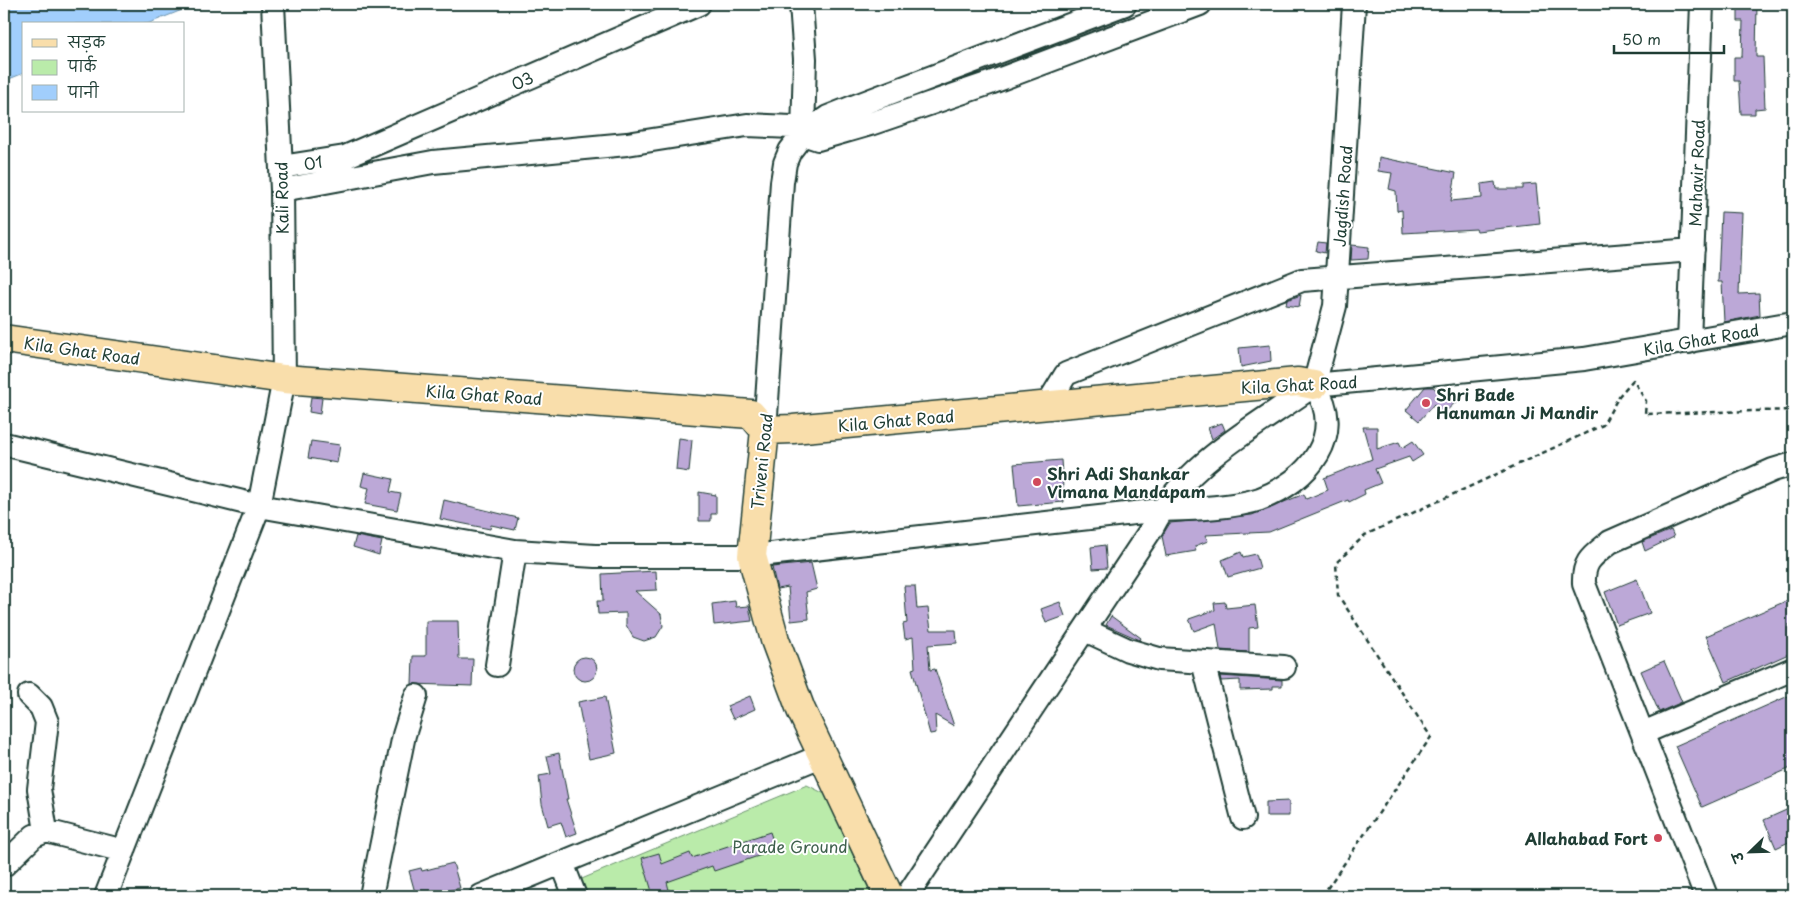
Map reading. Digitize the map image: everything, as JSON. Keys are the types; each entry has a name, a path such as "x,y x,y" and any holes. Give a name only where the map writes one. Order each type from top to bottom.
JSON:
{"main road":[{"name":"Kila Ghat Road","path":"4,339 284,378 751,414 765,430 793,429 1298,382 1314,385"},
{"name":"Triveni Road","path":"765,430 752,556 775,640 801,710 821,756 889,896"}],"street":[{"name":"03","path":"347,167 699,4"},
{"path":"801,4 805,59 804,134"},
{"name":"Triveni Road","path":"765,430 782,182 785,164 790,151 804,134 828,117 1125,4"},
{"path":"282,190 347,167 433,162 627,144 747,125 792,127 818,139 870,124 990,83 1200,4"},
{"name":"Jagdish Road","path":"1314,385 1335,306 1354,4"},
{"name":"Mahavir Road","path":"1689,342 1702,4"},
{"name":"Kali Road","path":"106,896 259,506 284,378 282,190 273,10"},
{"name":"01","path":"281,168 347,167"},
{"path":"1047,406 1066,374 1302,280 1693,250"},
{"name":"Kila Ghat Road","path":"1314,385 1575,360 1793,323"},
{"path":"4,444 259,506 515,551 595,556 752,556 1161,510 1200,509 1259,499 1288,483 1309,468 1325,440 1327,420 1320,394 1314,385 1207,460 1182,483 1161,510 1152,528 1085,630 907,896"},
{"path":"1706,896 1584,584 1584,571 1588,560 1610,542 1773,470 1793,464"},
{"path":"497,665 515,551"},
{"path":"1085,630 1128,650 1159,659 1284,667"},
{"path":"1203,662 1243,818"},
{"path":"1642,733 1793,669"},
{"path":"29,695 41,707 47,722 39,788 46,831"},
{"path":"371,896 404,735 416,696"},
{"path":"481,896 821,756"},
{"path":"4,865 34,836 46,831 124,851"},
{"path":"562,863 575,896"}],"path":[{"path":"1322,896 1431,737 1338,595 1336,563 1365,534 1603,425 1619,396 1633,380 1646,401 1645,414 1793,410"}],"green space":[{"name":"Parade Ground","path":"807,785 825,794 872,896 541,896"}],"water":[{"path":"4,4 197,4 152,22 22,22 22,74 4,81"}],"building":[{"path":"1738,4 1757,4 1756,57 1763,57 1765,108 1755,109 1755,114 1741,114 1739,81 1734,81 1734,57 1742,57 1743,21 1738,21"},
{"path":"1379,157 1456,173 1451,201 1482,198 1481,184 1495,182 1496,189 1523,189 1523,185 1536,184 1540,224 1477,231 1476,229 1403,233 1402,210 1397,211 1396,191 1389,189 1392,173 1378,171"},
{"path":"1721,212 1742,213 1739,294 1759,293 1760,315 1724,322 1722,282 1718,282"},
{"path":"1318,242 1326,243 1325,253 1316,251"},
{"path":"1352,245 1369,247 1368,259 1351,260"},
{"path":"1301,295 1299,307 1286,305 1287,300"},
{"path":"1270,345 1271,361 1241,367 1239,348"},
{"path":"1425,387 1433,387 1444,396 1450,392 1458,400 1443,414 1434,404 1419,421 1406,410"},
{"path":"311,397 322,398 320,414 309,412"},
{"path":"1222,423 1225,430 1212,439 1208,428"},
{"path":"1363,427 1377,427 1377,449 1399,442 1402,448 1413,441 1423,455 1412,462 1409,457 1375,469 1381,483 1364,490 1365,494 1349,502 1348,500 1269,532 1205,535 1208,541 1195,546 1196,551 1166,556 1162,536 1170,523 1252,515 1304,494 1306,499 1328,490 1324,478 1372,459"},
{"path":"679,438 692,440 689,472 676,470"},
{"path":"311,441 340,445 337,463 308,458"},
{"path":"1061,460 1064,502 1018,506 1014,464"},
{"path":"364,473 393,479 390,492 401,494 397,510 365,504 369,488 361,486"},
{"path":"699,492 716,495 716,514 711,514 711,521 699,521"},
{"path":"444,500 518,518 515,530 491,525 490,529 440,519"},
{"path":"1671,530 1674,537 1645,551 1642,542"},
{"path":"356,536 382,541 379,555 353,547"},
{"path":"1105,545 1107,568 1093,569 1091,547"},
{"path":"1241,552 1243,557 1256,554 1260,568 1228,577 1222,560"},
{"path":"811,563 817,589 806,592 809,619 791,621 788,587 777,589 772,567"},
{"path":"656,571 657,590 635,591 661,614 663,626 656,637 644,641 633,637 626,625 626,613 598,614 597,601 603,601 602,574"},
{"path":"1637,579 1650,613 1617,625 1605,592"},
{"path":"904,586 915,586 917,609 928,608 931,630 956,630 957,643 928,645 930,670 935,669 954,726 935,715 936,733 930,734 912,669 915,668 913,637 905,639 903,624 907,623"},
{"path":"1793,598 1793,623 1788,625 1793,637 1793,652 1726,682 1706,636"},
{"path":"735,601 736,607 749,606 752,621 714,625 712,604"},
{"path":"1060,602 1065,616 1046,623 1041,609"},
{"path":"1225,602 1226,608 1255,605 1258,627 1249,628 1249,652 1220,650 1216,623 1194,631 1189,619 1215,610 1214,603"},
{"path":"1111,616 1141,638 1140,640 1106,625"},
{"path":"426,621 458,621 459,659 473,659 472,686 412,684 413,656 426,656"},
{"path":"585,657 594,660 597,669 594,678 585,681 576,678 573,669 576,660"},
{"path":"1664,661 1682,702 1659,712 1641,671"},
{"path":"1220,676 1282,680 1282,686 1273,686 1273,689 1240,690 1240,680 1221,681"},
{"path":"1793,694 1793,767 1702,807 1675,746"},
{"path":"750,696 755,709 733,719 727,706"},
{"path":"605,697 616,753 589,759 578,702"},
{"path":"559,753 568,799 566,799 577,833 566,837 561,822 548,826 542,804 539,776 551,774 547,756"},
{"path":"1289,801 1289,816 1266,816 1266,802"},
{"path":"1793,807 1793,840 1776,848 1764,820"},
{"path":"770,832 776,850 714,871 712,866 667,882 669,890 653,895 642,858 659,853 662,864 690,853 692,858"},
{"path":"453,863 460,888 425,896 416,896 409,871 421,868 422,871"}],"place":[{"name":"Shri Bade Hanuman Ji Mandir","path":"1426,403"},
{"name":"Shri Adi Shankar Vimana Mandapam","path":"1037,482"},
{"name":"Allahabad Fort","path":"1658,838"}]}
